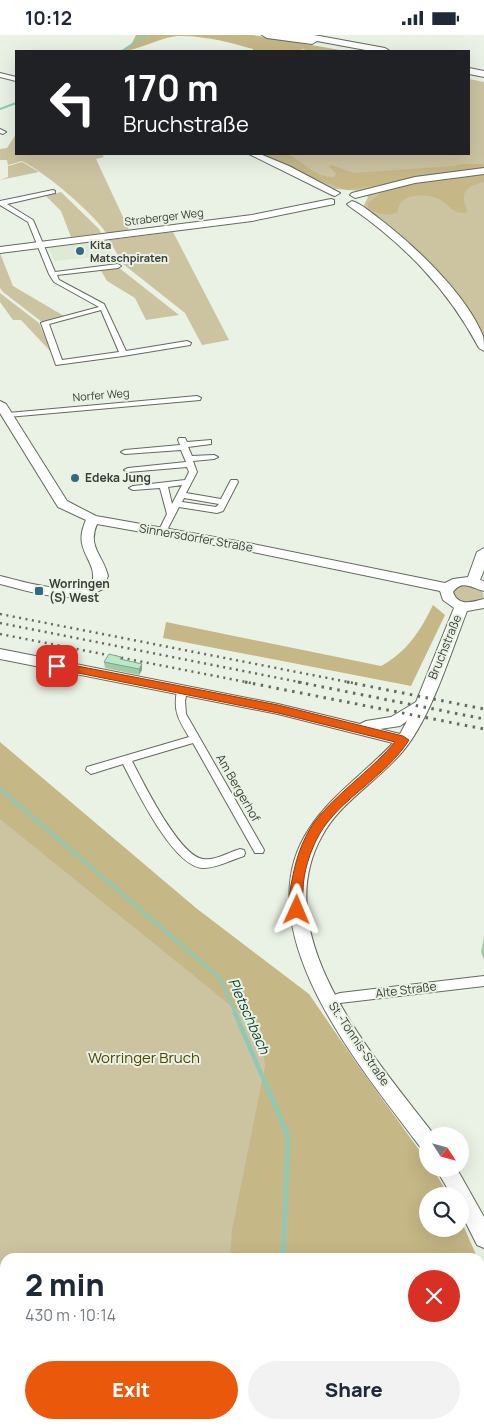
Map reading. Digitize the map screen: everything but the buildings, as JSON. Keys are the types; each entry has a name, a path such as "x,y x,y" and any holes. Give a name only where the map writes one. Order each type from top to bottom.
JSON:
{"highway":[{"path":"267,35 314,38"},
{"path":"281,35 314,38 370,50"},
{"path":"298,35 370,50"},
{"path":"470,69 484,73"}],"main road":[{"path":"0,75 15,79"},
{"path":"256,155 286,168 333,197 338,204 415,180 484,171"},
{"name":"Straberger Weg","path":"0,250 252,218 293,211 333,197"},
{"path":"353,199 430,267 460,305 484,348"},
{"name":"Sinnersdorfer Straße","path":"0,404 62,504 93,519 447,587"},
{"path":"0,580 70,593 86,591 96,587 101,579 101,574 86,544 86,536 93,519"},
{"path":"484,552 478,584 458,581 447,587 446,592 450,601 462,606 476,607 484,603"},
{"name":"Bruchstraße","path":"422,705 462,606"},
{"path":"0,654 278,709 403,740 422,705"},
{"path":"357,728 395,722 422,705"},
{"name":"St.-Tönnis-Straße","path":"403,740 382,765 325,817 312,835 304,857 296,890 299,930 329,1001 343,1024 419,1130"},
{"path":"451,1177 463,1196 484,1239"}],"street":[{"path":"0,202 53,192"},
{"path":"0,202 31,221 56,281 102,305 102,309 123,354"},
{"path":"52,273 118,266"},
{"path":"69,271 77,291"},
{"path":"102,309 45,323 51,339 51,345 59,363 187,343"},
{"name":"Norfer Weg","path":"8,415 197,398"},
{"path":"125,452 208,442"},
{"path":"162,532 193,472 183,444"},
{"path":"128,470 214,457"},
{"path":"133,488 188,482"},
{"path":"178,504 220,509 234,482"},
{"path":"163,485 170,512 172,513"},
{"path":"182,495 224,502"},
{"name":"Am Bergerhof","path":"182,691 180,701 181,714 259,850"},
{"path":"91,769 194,739"},
{"path":"126,759 165,829 188,855 200,863 209,863 240,853"},
{"name":"Alte Straße","path":"329,1001 340,998 484,981"}],"shaded area":[{"path":"136,35 252,35 340,50 253,50 206,38 177,36 134,49 122,50 131,45"},
{"path":"263,155 288,155 315,172 327,177 334,177 336,174 329,166 331,165 354,173 462,164 484,164 484,169 347,190 320,181"},
{"path":"484,174 484,182 473,185 464,194 466,213 451,209 443,201 435,197 425,196 414,196 404,199 400,203 397,213 393,214 382,214 368,208 368,203 381,193 402,186"},
{"name":"Kita Matschpiraten","path":"105,241 112,255 54,261 49,248"},
{"path":"433,605 445,615 411,686 163,638 166,622 381,666 399,654 412,640"},
{"path":"0,742 196,908 309,994 419,1150 419,1177 438,1177 444,1187 419,1187 419,1237 468,1237 475,1253 230,1253 232,1230 265,1066 261,1030 0,819"}],"green space":[{"path":"470,79 484,82 484,341 463,302 442,276 406,241 363,207 368,197 361,191 335,189 261,155 470,155"},
{"path":"15,136 15,155 103,155 104,157 96,159 130,232 107,234 80,204 43,174 22,161 8,165 7,160 0,160 0,149 7,148"},
{"path":"22,162 39,172 0,180 8,177 8,166"},
{"path":"61,192 101,233 71,237 61,211 46,196"},
{"path":"173,232 229,340 202,345 185,313 123,264 109,240"},
{"path":"0,253 13,286 64,316 42,322 3,292 0,288"},
{"path":"118,267 179,315 146,320 135,298 107,281 100,269"},
{"path":"0,293 39,323 52,353 21,320 13,320 0,302"},
{"path":"460,584 481,588 484,597 475,602 457,601 451,590"},
{"name":"Worringer Bruch","path":"0,755 299,990 270,1253 0,1253"}],"waterway":[{"name":"Pletschbach","path":"124,50 146,35"},
{"name":"Pletschbach","path":"0,109 15,103"},
{"name":"Pletschbach","path":"0,789 220,978 236,1015"},
{"name":"Pletschbach","path":"235,1013 286,1131 288,1141 283,1253"}],"railway":[{"path":"0,614 353,683"},
{"path":"0,623 304,683"},
{"path":"0,634 251,683"},
{"path":"245,682 484,729"},
{"path":"298,682 484,719"},
{"path":"347,682 484,709"}],"place":[{"name":"Kita Matschpiraten","path":"80,251"},
{"name":"Edeka Jung","path":"75,478"},
{"name":"Worringen (S) West","path":"39,591"}],"route":[{"path":"57,666 278,709 403,740 382,765 325,817 312,835 300,870 296,890 297,910"}]}
